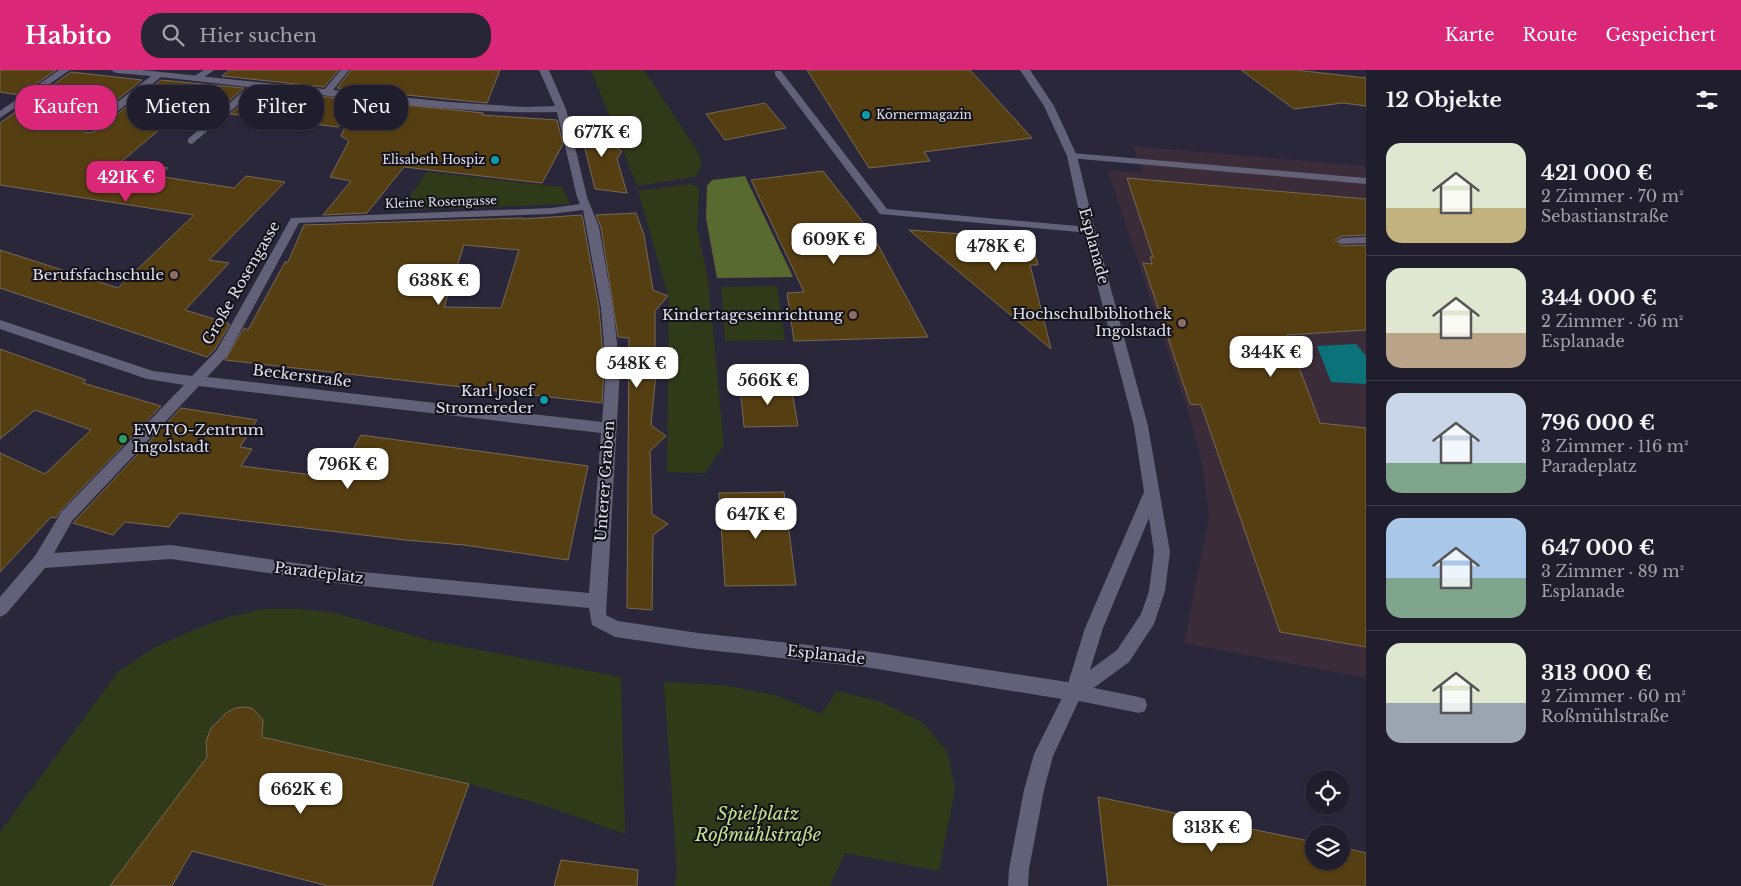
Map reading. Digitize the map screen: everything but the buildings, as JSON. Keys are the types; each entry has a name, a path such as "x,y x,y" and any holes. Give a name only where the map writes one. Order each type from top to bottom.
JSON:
{"street":[{"path":"0,115 65,70"},
{"path":"116,70 247,85"},
{"name":"Unterer Graben","path":"544,70 561,109 582,197 593,226 608,316 613,369 597,601"},
{"name":"Esplanade","path":"597,601 598,619 614,629 698,641 865,659 1074,692 1123,656 1148,618 1157,591 1162,552 1153,490 1141,426 1089,230 1072,156 1049,106 1025,70"},
{"path":"117,107 158,75"},
{"path":"326,93 471,107 524,110 561,109"},
{"path":"192,141 239,100"},
{"name":"Kleine Rosengasse","path":"296,220 551,211 587,206"},
{"name":"Große Rosengasse","path":"41,562 67,516 222,353 296,220"},
{"name":"Beckerstraße","path":"0,324 152,376 609,428"},
{"path":"1018,886 1019,869 1039,772 1058,723 1074,692 1094,628 1153,490"},
{"name":"Paradeplatz","path":"41,562 170,552 352,578 597,601"},
{"path":"0,608 41,562"}],"lane":[{"path":"196,79 210,70"},
{"path":"326,93 345,70"},
{"path":"778,73 884,212 1089,230"},
{"path":"1072,156 1366,181"},
{"path":"1342,241 1366,240"},
{"path":"1074,692 1139,705"}],"shaded area":[{"path":"1133,146 1366,166 1366,678 1184,643 1209,517 1202,462 1191,421 1108,170 1143,173"},
{"path":"745,176 793,277 717,278 706,218 707,186 712,180"},
{"path":"1356,344 1366,356 1366,384 1331,382 1317,346"}],"green space":[{"path":"591,70 644,70 698,152 701,165 695,177 637,186"},
{"path":"427,172 562,187 570,204 400,210"},
{"path":"690,184 699,189 697,228 708,279 724,445 705,473 667,472 669,299 638,191"},
{"path":"777,286 785,340 725,341 721,287"},
{"path":"264,609 300,609 336,613 432,641 621,677 625,834 540,804 469,784 261,736 263,720 254,709 244,708 225,714 217,720 207,736 208,756 110,886 0,886 0,832 118,672 155,647 196,629 229,617"},
{"name":"Spielplatz Roßmühlstraße","path":"664,682 723,685 775,695 821,714 837,691 881,702 922,722 947,751 955,790 939,871 845,853 830,886 675,886 677,870"}],"place":[{"name":"Körnermagazin","path":"866,115"},
{"name":"Elisabeth Hospiz","path":"495,160"},
{"name":"Berufsfachschule","path":"174,275"},
{"name":"Kindertageseinrichtung","path":"853,315"},
{"name":"Hochschulbibliothek Ingolstadt","path":"1182,323"},
{"name":"Karl Josef Stromereder","path":"544,400"},
{"name":"EWTO-Zentrum Ingolstadt","path":"123,439"}]}
